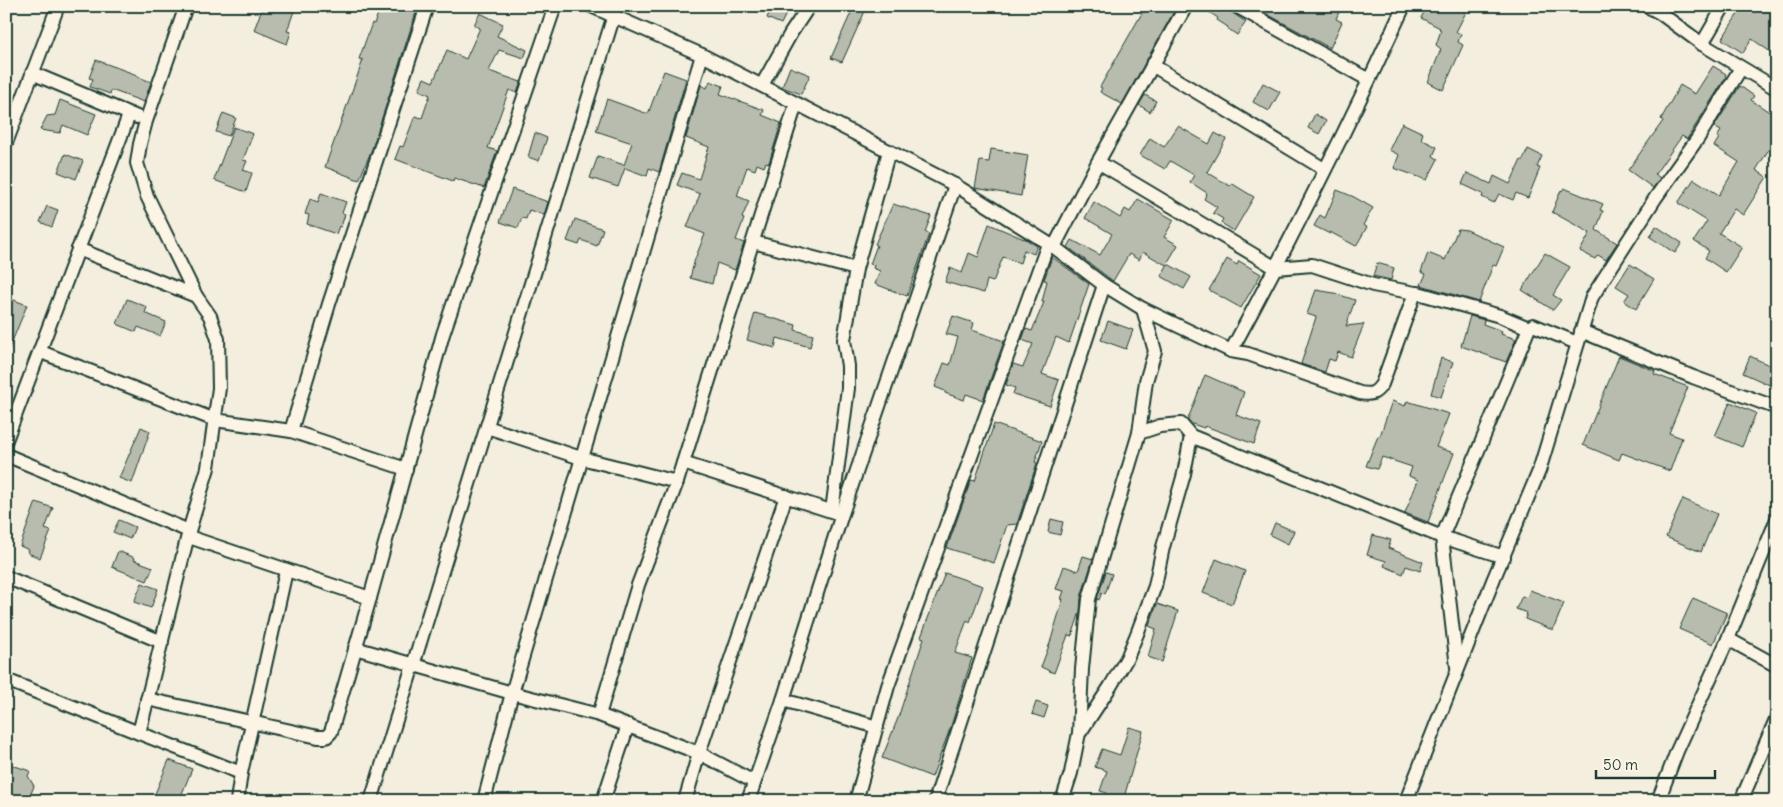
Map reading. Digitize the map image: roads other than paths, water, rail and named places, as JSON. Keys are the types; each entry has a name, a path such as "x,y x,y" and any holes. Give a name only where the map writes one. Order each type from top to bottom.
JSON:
{"street":[{"path":"6,142 58,6"},
{"path":"139,733 189,534 208,468 219,388 218,338 210,316 196,296 147,196 137,163 146,121 186,6"},
{"path":"290,431 329,304 428,6"},
{"path":"146,700 318,737 326,737 331,732 443,334 555,6"},
{"path":"591,6 702,55 955,185 1051,246 1104,285 1143,308 1231,351 1248,354 1370,395 1376,392 1382,384 1414,293"},
{"path":"762,85 791,33 809,6"},
{"path":"856,801 888,686 1051,246 1186,6"},
{"path":"1236,6 1370,80"},
{"path":"1231,351 1276,268 1370,80 1404,6"},
{"path":"1647,6 1741,68 1776,85"},
{"path":"1702,44 1724,6"},
{"path":"371,801 614,15"},
{"path":"484,801 512,693 702,55"},
{"path":"1152,65 1324,169"},
{"path":"1406,801 1539,471 1592,296 1656,197 1698,138 1741,68"},
{"path":"32,73 146,121"},
{"path":"600,715 638,585 677,482 796,104"},
{"path":"6,440 41,352 129,115"},
{"path":"837,513 848,388 848,366 844,340 856,269 889,151"},
{"path":"1098,162 1276,268 1312,265 1374,285 1418,293 1500,316 1529,328"},
{"path":"748,801 783,700 837,513 955,185"},
{"path":"753,242 856,269"},
{"path":"78,250 196,296"},
{"path":"935,801 1104,285"},
{"path":"1062,801 1071,773 1079,733 1082,660 1089,599 1139,433 1146,381 1156,351 1143,308"},
{"path":"1458,670 1442,537 1529,328 1533,325 1579,337 1777,408"},
{"path":"41,352 215,420 290,431 406,469"},
{"path":"1139,433 1160,426 1181,424 1191,436 1442,537 1504,557"},
{"path":"487,427 581,458 677,482"},
{"path":"1079,733 1127,658 1137,634 1155,586 1163,547 1184,474 1191,436"},
{"path":"6,454 189,534 286,571 370,598"},
{"path":"683,463 837,513"},
{"path":"685,801 786,496"},
{"path":"1658,801 1677,751 1728,639 1777,519"},
{"path":"237,801 241,773 254,722 286,571"},
{"path":"6,576 162,642"},
{"path":"1728,639 1777,666"},
{"path":"355,648 512,693 600,715 699,754 754,782"},
{"path":"6,680 241,773"},
{"path":"783,700 877,727"},
{"path":"1742,801 1777,718"},
{"path":"603,801 628,725"}]}
